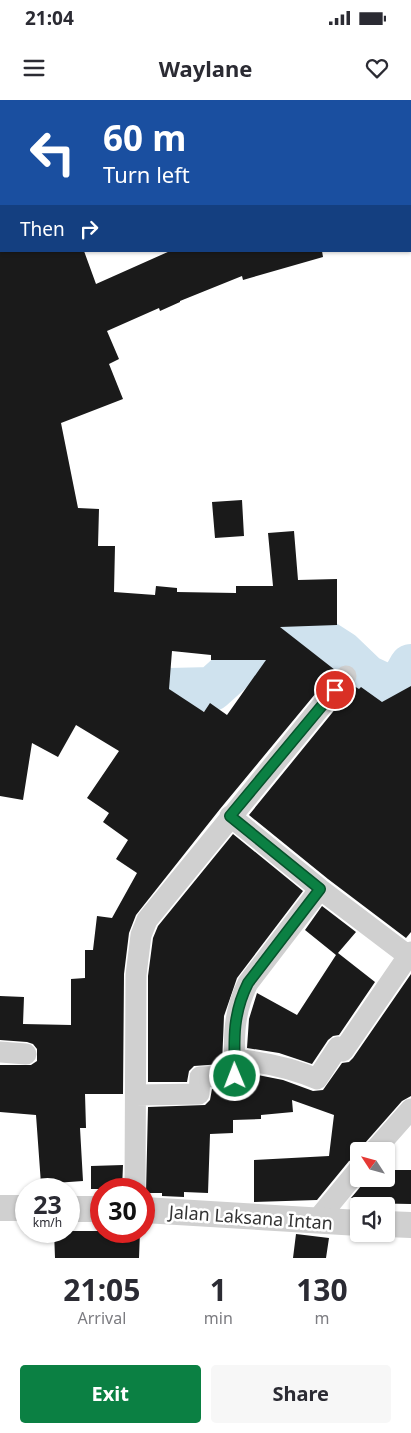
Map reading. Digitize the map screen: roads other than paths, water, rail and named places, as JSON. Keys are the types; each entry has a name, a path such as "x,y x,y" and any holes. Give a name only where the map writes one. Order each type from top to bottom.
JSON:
{"street":[{"path":"135,1178 136,975 141,935 147,920 346,676"},
{"path":"230,816 320,889 410,956 343,1051 338,1047 317,1079 300,1071 263,1062 234,1059"},
{"path":"136,1095 200,1094 200,1077 235,1076 236,1010 245,989 320,889"},
{"path":"0,1052 26,1054"},
{"path":"382,1142 411,1110"},
{"path":"316,1221 350,1180"},
{"path":"0,1208 15,1208"},
{"name":"Jalan Laksana Intan","path":"155,1211 350,1223"},
{"path":"395,1224 411,1225"}],"waterway":[{"path":"112,680 169,690 212,689 243,661 250,632 261,617 283,615 342,653 367,677 386,686 399,687 411,666"}]}
